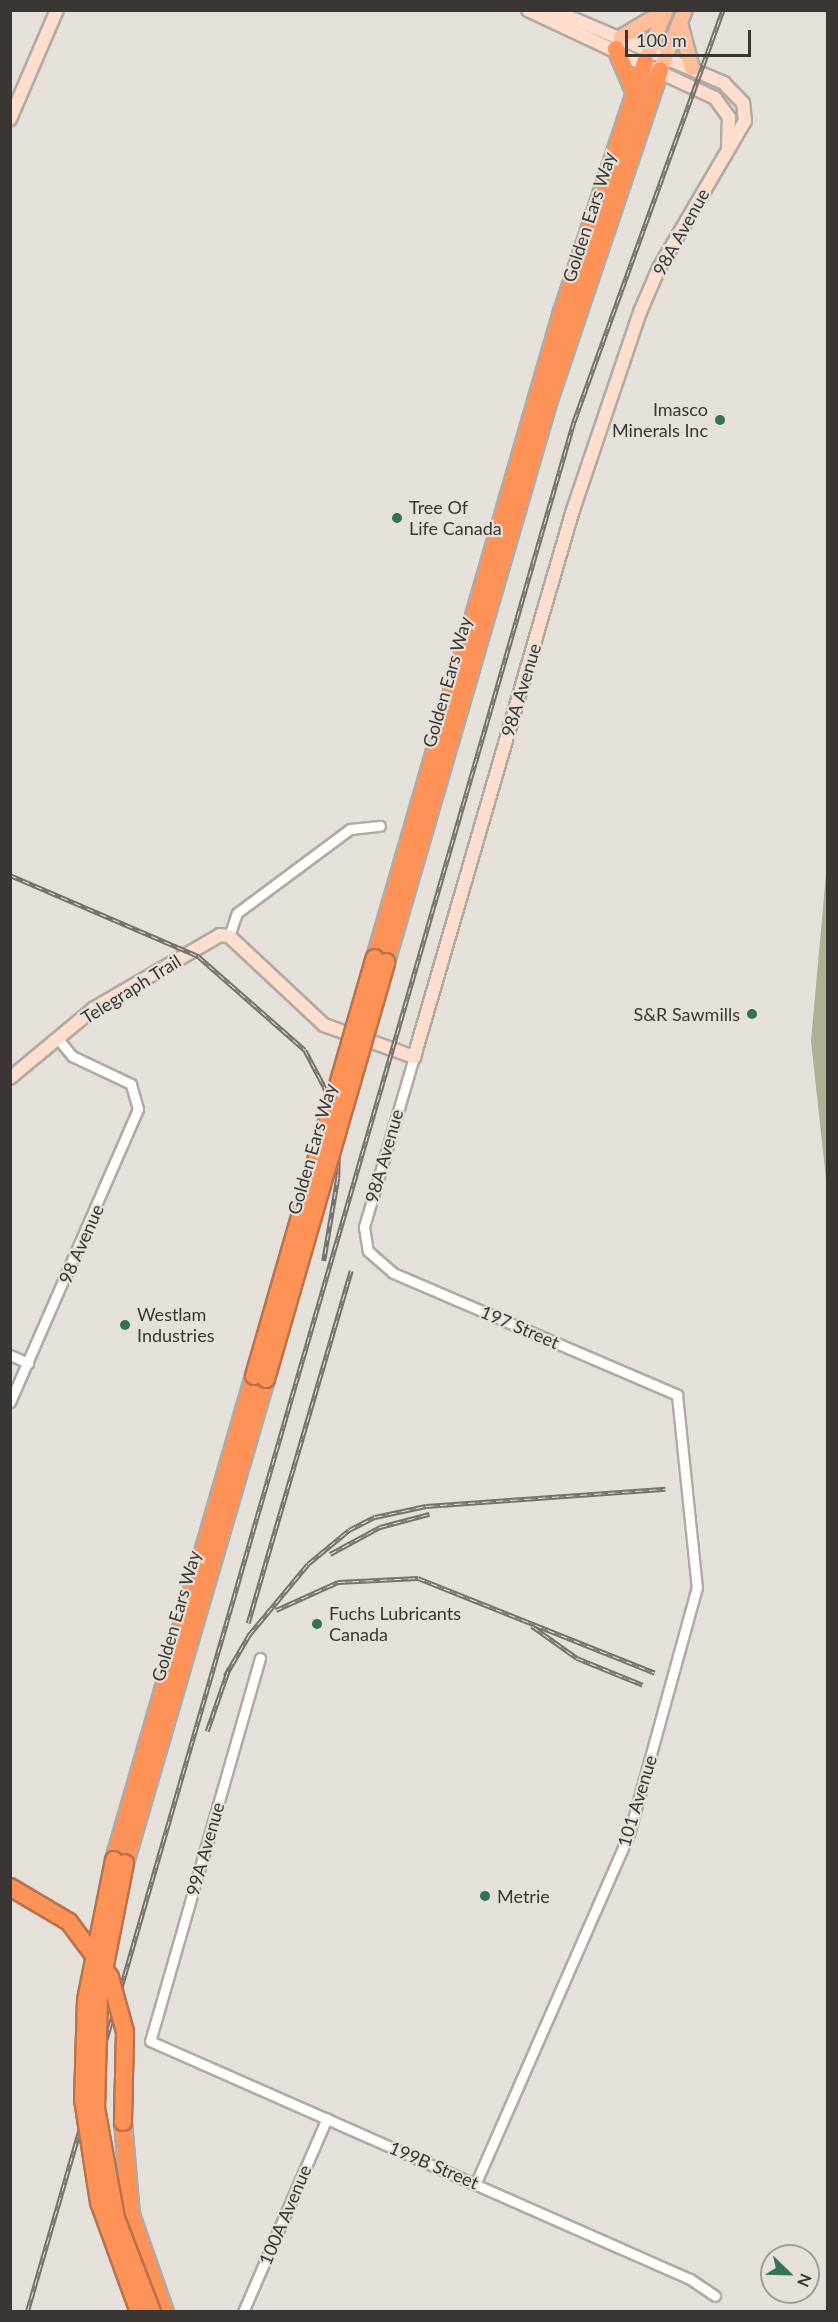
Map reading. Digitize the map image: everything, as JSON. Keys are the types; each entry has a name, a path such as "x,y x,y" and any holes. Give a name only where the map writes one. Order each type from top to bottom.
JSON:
{"highway":[{"path":"619,43 634,91"},
{"name":"Golden Ears Way","path":"139,2312 104,2222 83,2099 87,1989 119,1861 380,960 555,334 634,91 655,59"},
{"name":"Golden Ears Way","path":"380,960 549,400 655,59"},
{"name":"Golden Ears Way","path":"119,1861 99,1995 96,2108 116,2218 152,2312"},
{"path":"10,1887 78,1930 115,1987 126,2043 124,2183 139,2242 165,2312"}],"main road":[{"path":"619,43 665,11"},
{"name":"Golden Ears Way","path":"655,59 665,11"},
{"path":"682,17 692,68"},
{"name":"Golden Ears Way","path":"655,59 682,17"}],"street":[{"path":"10,120 57,10"},
{"path":"528,10 619,43"},
{"path":"553,10 655,59 722,102 729,117 728,146"},
{"name":"98A Avenue","path":"368,1251 364,1227 572,513 636,324 659,268 728,146 743,130 743,103 724,82 692,68 655,59"},
{"path":"380,826 350,829 237,913 229,936 324,1025 414,1057"},
{"name":"Telegraph Trail","path":"10,1078 93,1009 210,939 229,936"},
{"name":"98 Avenue","path":"10,1402 136,1122 131,1084 72,1056 58,1038"},
{"name":"197 Street","path":"368,1251 393,1273 677,1395"},
{"path":"10,1355 28,1363"},
{"name":"101 Avenue","path":"476,2183 629,1834 697,1587 677,1395"},
{"name":"99A Avenue","path":"150,2041 260,1658"},
{"name":"199B Street","path":"150,2041 690,2279 715,2296"},
{"name":"100A Avenue","path":"243,2312 327,2118"}],"shaded area":[{"path":"827,863 828,1188 811,1041"}],"railway":[{"path":"27,2312 574,421 723,10"},
{"path":"10,875 198,956 305,1050 325,1088 339,1133 338,1178 324,1261"},
{"path":"248,1623 351,1271"},
{"path":"225,1676 249,1635 308,1564 349,1530 375,1517 426,1506 665,1489"},
{"path":"330,1554 380,1527 429,1514"},
{"path":"276,1610 338,1582 418,1578 655,1673"},
{"path":"532,1626 577,1658 643,1685"},
{"path":"207,1731 229,1668"}],"place":[{"name":"Imasco Minerals Inc","path":"720,420"},
{"name":"Tree Of Life Canada","path":"397,518"},
{"name":"S&R Sawmills","path":"752,1014"},
{"name":"Westlam Industries","path":"125,1325"},
{"name":"Fuchs Lubricants Canada","path":"317,1624"},
{"name":"Metrie","path":"485,1896"}]}
